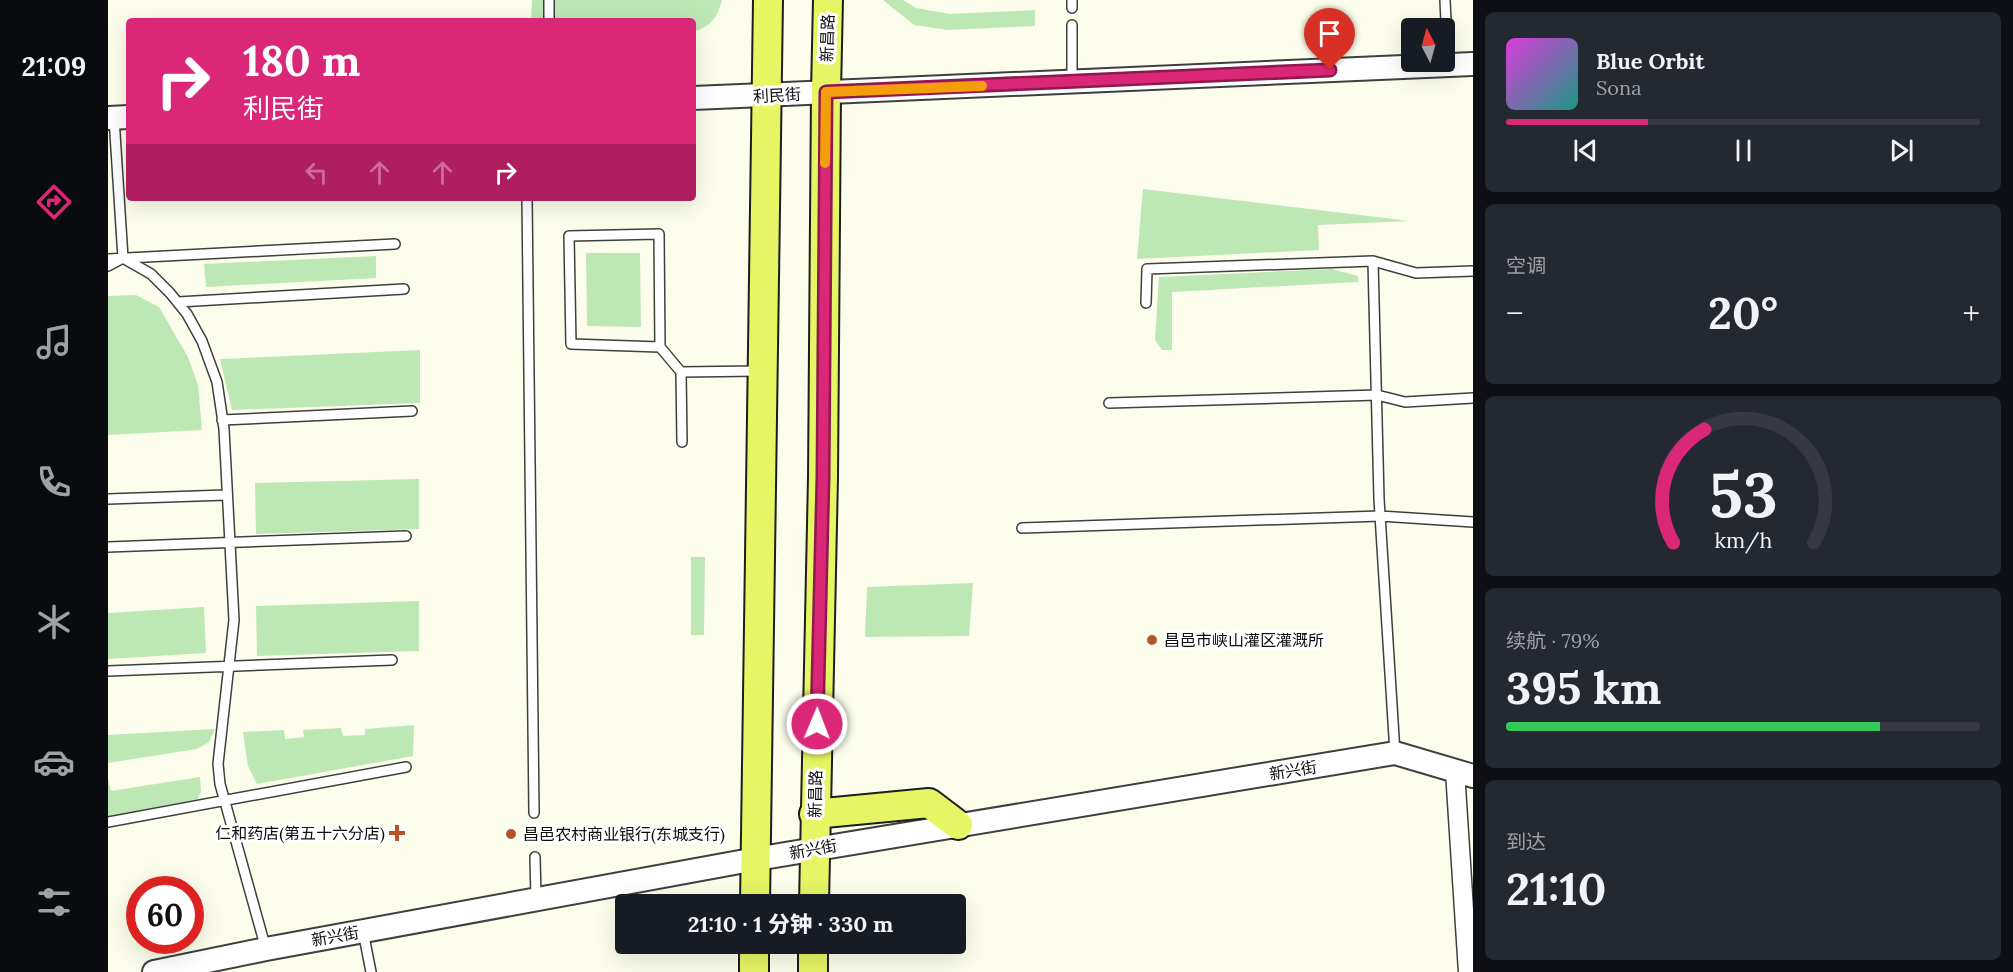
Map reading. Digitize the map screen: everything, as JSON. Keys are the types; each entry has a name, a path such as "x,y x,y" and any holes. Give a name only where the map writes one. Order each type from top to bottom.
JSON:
{"main road":[{"path":"755,894 768,0"},
{"name":"新昌路","path":"814,894 823,477 828,0"},
{"path":"814,814 929,803 958,825"},
{"path":"754,954 754,972"},
{"path":"813,954 813,972"}],"street":[{"name":"利民街","path":"1455,65 1473,64"},
{"name":"利民街","path":"696,98 1401,67"},
{"name":"新兴街","path":"154,972 266,949 756,859 1395,753 1464,773"},
{"path":"1464,773 1468,972"}],"lane":[{"path":"549,0 549,18"},
{"path":"1445,0 1446,18"},
{"path":"1072,25 1072,81"},
{"path":"117,118 123,258"},
{"path":"527,201 534,813"},
{"path":"660,347 571,344 569,236 659,234 660,347 681,372 682,442"},
{"path":"108,259 395,244"},
{"path":"108,266 123,258"},
{"path":"123,258 151,274 178,302 202,341 217,382 222,420 234,620 218,764 220,784 266,949"},
{"path":"1373,261 1380,516 1395,753"},
{"path":"1146,303 1147,269 1373,261 1416,273 1473,272"},
{"path":"178,302 404,290"},
{"path":"681,372 763,371"},
{"path":"1109,403 1377,395 1406,402 1473,398"},
{"path":"222,420 411,411"},
{"path":"108,499 226,495"},
{"path":"1022,528 1380,516 1473,522"},
{"path":"108,547 406,536"},
{"path":"108,671 392,660"},
{"path":"108,822 406,767"},
{"path":"535,857 536,900"},
{"path":"363,931 370,972"}],"green space":[{"path":"532,0 722,0 713,20 696,31 696,18 531,18"},
{"path":"883,0 903,0 916,8 950,14 1035,10 1035,26 948,30 914,25"},
{"path":"1143,189 1410,221 1318,225 1319,250 1137,259"},
{"path":"586,253 640,253 641,327 587,326"},
{"path":"376,256 376,278 206,287 204,264"},
{"path":"1332,269 1358,276 1358,282 1172,292 1172,350 1162,350 1155,340 1159,277"},
{"path":"136,295 159,307 188,357 198,385 202,430 108,435 108,296"},
{"path":"420,350 420,403 232,410 220,359"},
{"path":"419,479 419,529 256,534 255,483"},
{"path":"691,557 705,557 704,635 691,635"},
{"path":"973,583 969,636 865,637 867,587"},
{"path":"419,601 419,651 257,656 256,606"},
{"path":"204,607 206,653 108,659 108,613"},
{"path":"414,725 413,756 257,784 248,766 243,732 284,730 285,739 304,737 303,730 341,728 343,736 365,735 365,729"},
{"path":"215,729 209,742 197,749 108,763 108,735"},
{"path":"200,777 201,791 198,799 108,817 108,779 111,791"}],"slow traffic":[{"path":"825,163 826,92 982,86"}],"place":[{"name":"昌邑市峡山灌区灌溉所","path":"1152,640"},
{"name":"仁和药店(第五十六分店)","path":"397,833"},
{"name":"昌邑农村商业银行(东城支行)","path":"511,834"}],"route":[{"path":"817,724 823,477 826,92 1330,70"}]}
